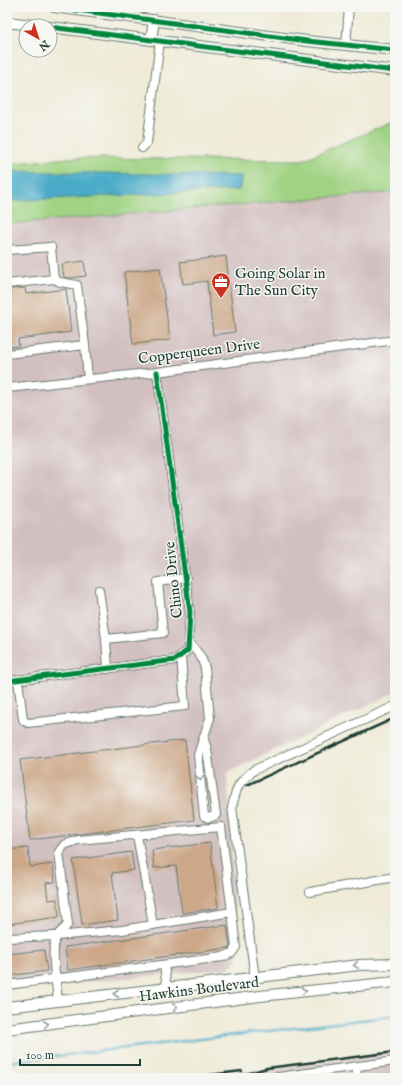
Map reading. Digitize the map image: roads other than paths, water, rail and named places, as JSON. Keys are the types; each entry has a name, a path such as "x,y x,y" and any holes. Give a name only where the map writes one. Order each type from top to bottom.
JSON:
{"main road":[{"path":"54,7 395,50"},
{"path":"154,20 155,40"},
{"path":"7,22 18,23"},
{"path":"58,28 395,71"},
{"name":"Hawkins Boulevard","path":"7,1007 359,965 395,964"},
{"path":"255,978 260,996"},
{"name":"Hawkins Boulevard","path":"7,1029 260,996 395,982"}],"street":[{"path":"346,45 349,7"},
{"path":"142,148 147,142 155,40"},
{"path":"7,250 51,247 54,278"},
{"path":"7,284 54,278 60,282 77,285 88,379"},
{"name":"Copperqueen Drive","path":"7,388 157,372 395,340"},
{"path":"7,354 85,345"},
{"name":"Chino Drive","path":"157,372 190,612 188,650 181,656"},
{"path":"106,639 163,633 158,582 186,578"},
{"path":"99,590 106,639 108,669"},
{"path":"189,642 201,657 205,668 210,718 198,755 204,816 209,818 216,815 207,749 204,740"},
{"path":"7,681 176,660 181,656"},
{"path":"18,680 23,719 28,723 185,706 181,656"},
{"path":"255,978 232,806 237,787 254,770 395,706"},
{"path":"7,985 56,978 223,957 232,953 236,947 221,827 78,840 64,845 59,852 68,924 64,930 56,936 54,948 56,978 58,1001"},
{"path":"137,835 153,925"},
{"path":"310,892 395,877"},
{"path":"7,938 56,936 122,930 232,912"},
{"path":"164,965 168,988"},
{"path":"271,1078 395,1061"},
{"path":"355,1067 359,1078"}],"water":[{"path":"7,171 242,176 239,190 7,201"}],"waterway":[{"path":"7,1062 395,1016"}],"railway":[{"path":"247,785 395,718"},
{"path":"232,1078 267,1068 395,1052"},
{"path":"183,1078 242,1071"}],"place":[{"name":"Going Solar in The Sun City","path":"221,299"}]}
